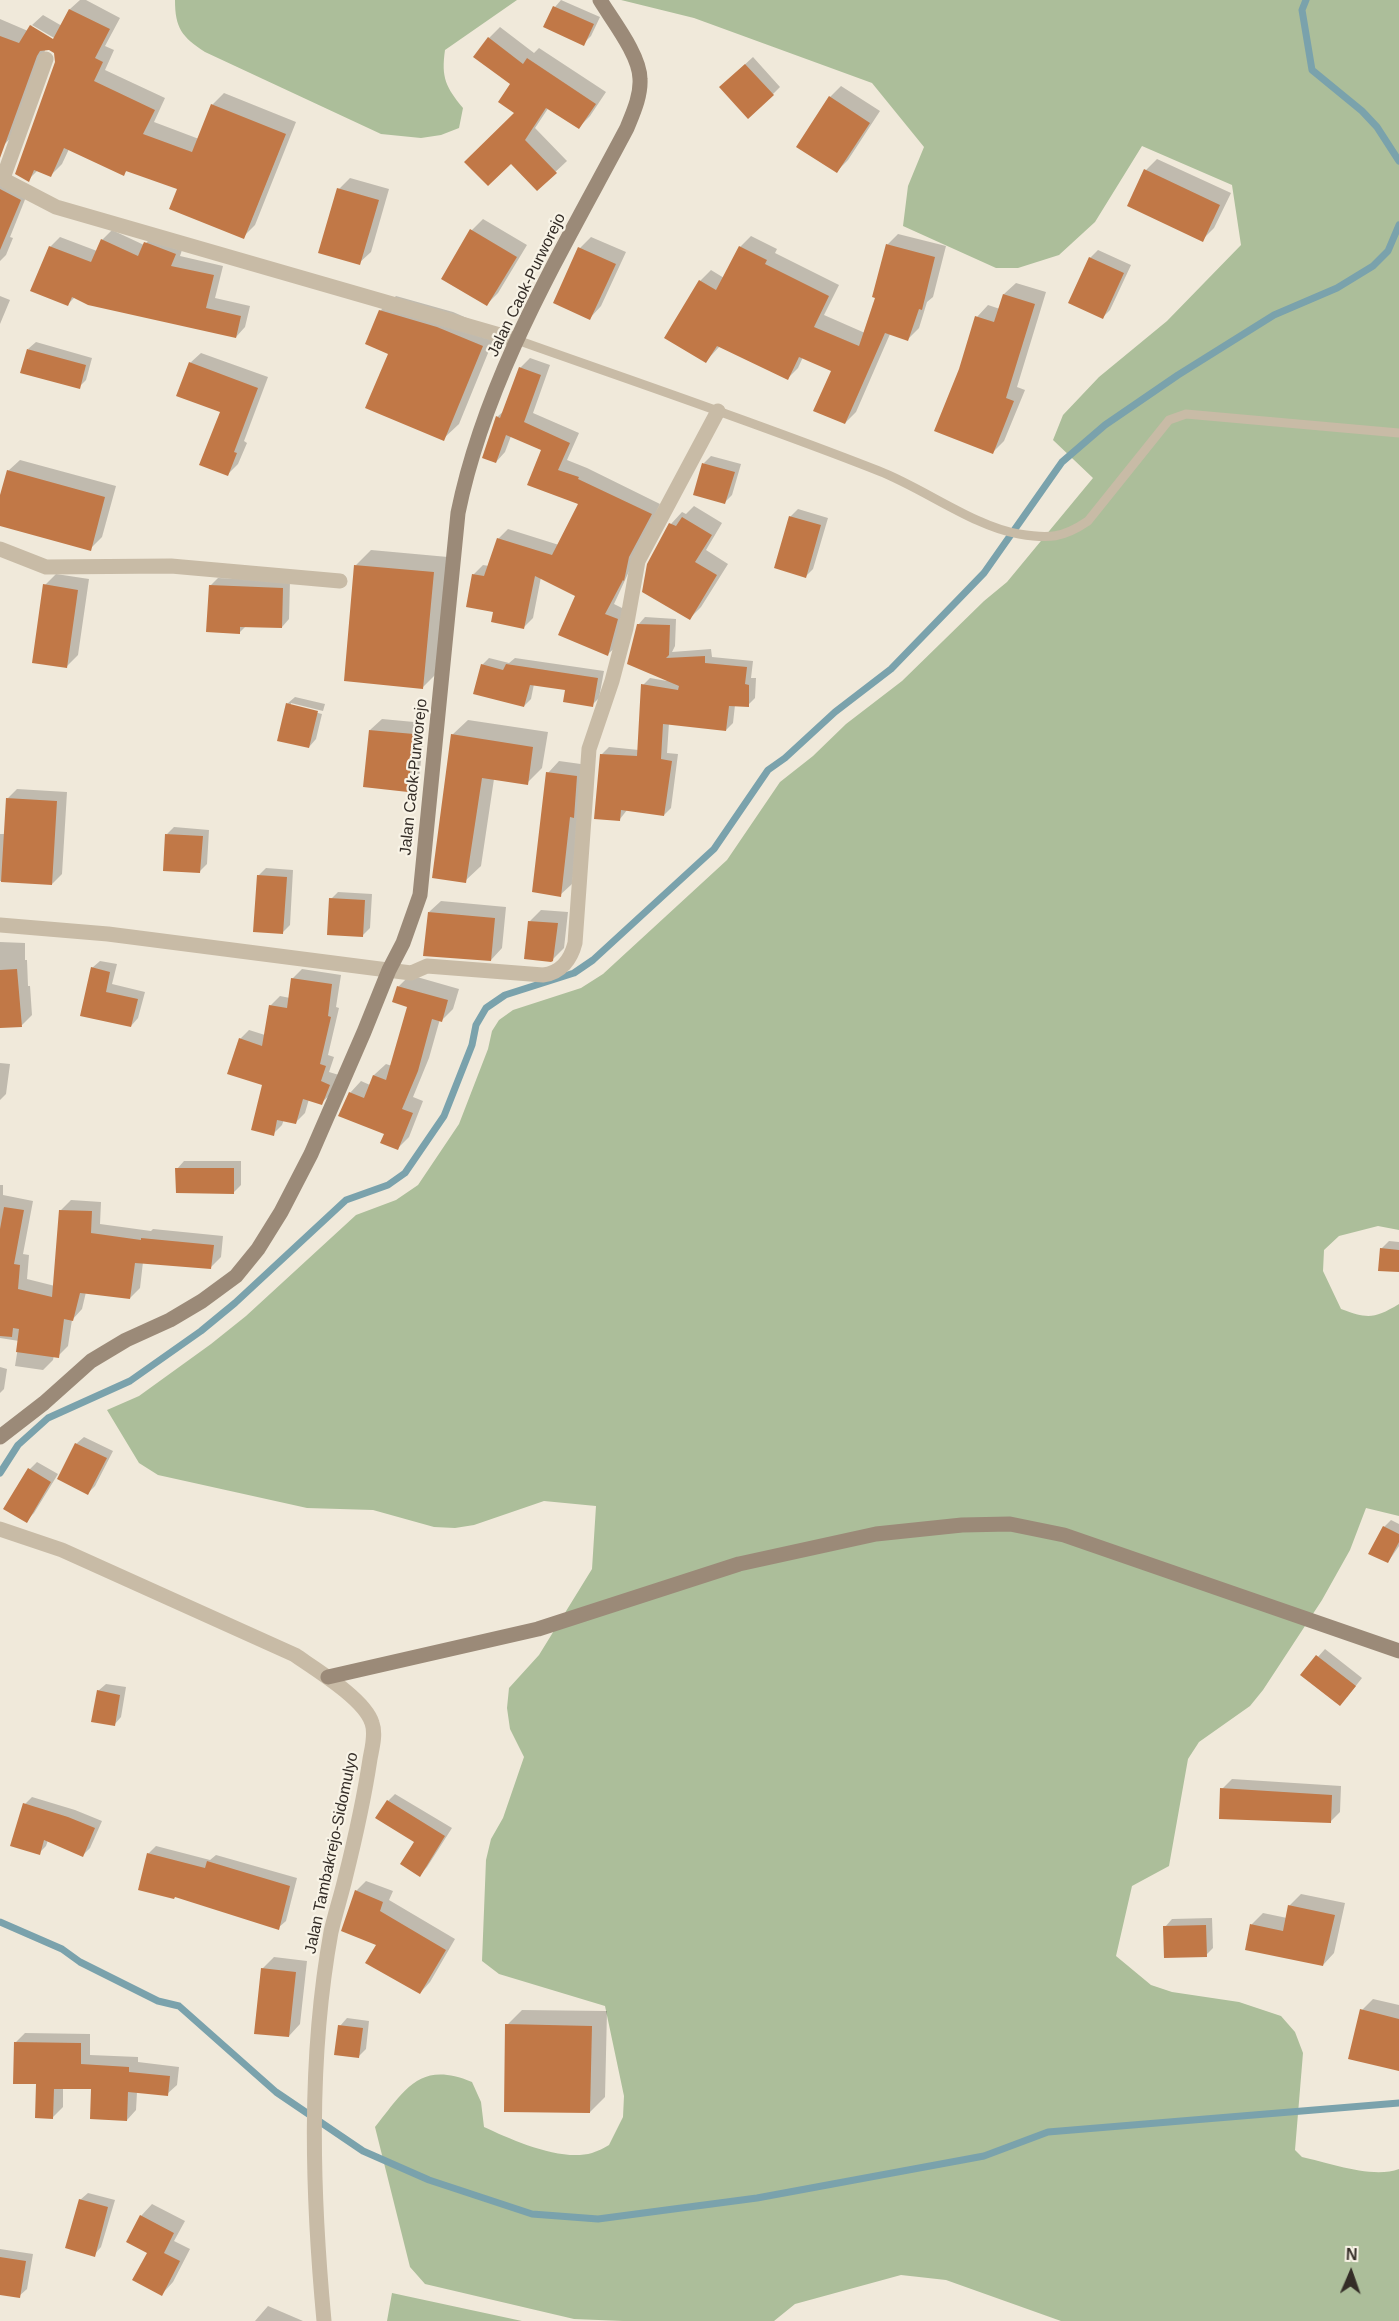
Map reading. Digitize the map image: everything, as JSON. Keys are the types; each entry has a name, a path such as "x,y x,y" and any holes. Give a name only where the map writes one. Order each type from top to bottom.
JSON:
{"street":[{"name":"Jalan Caok-Purworejo","path":"0,1437 44,1404 91,1361 126,1340 170,1320 202,1301 236,1276 258,1249 281,1212 311,1154 389,970 403,943 420,895 458,513 465,481 479,435 517,339 627,128 636,105 640,78 635,61 600,0"},
{"path":"46,59 2,176 56,207 517,339"},
{"path":"0,925 108,934 411,974 427,966 543,975 558,970 572,952 575,943 589,749 612,681 626,628 638,561 718,411"},
{"path":"0,549 46,567 171,566 340,580"},
{"path":"328,1677 538,1629 739,1564 876,1534 962,1525 1010,1524 1064,1534 1399,1651"},
{"name":"Jalan Tambakrejo-Sidomulyo","path":"6,1530 62,1550 295,1655 328,1677 366,1711 372,1723 374,1736 364,1797 332,1931 317,2046 315,2151 318,2247 324,2321"}],"lane":[{"path":"517,339 892,476 997,529 1018,534 1056,537 1072,532 1088,521 1159,430 1169,420 1186,414 1399,433"}],"green space":[{"path":"175,0 517,0 445,50 446,82 463,108 459,128 441,135 421,138 381,134 205,52 181,31 176,18"},
{"path":"621,0 1399,0 1399,1230 1378,1226 1339,1236 1324,1250 1323,1271 1341,1309 1358,1315 1371,1316 1383,1313 1399,1304 1399,1516 1366,1508 1350,1550 1322,1600 1263,1690 1250,1706 1199,1742 1188,1759 1169,1866 1132,1886 1116,1956 1151,1985 1172,1992 1239,2002 1281,2016 1295,2032 1303,2053 1295,2150 1302,2157 1351,2169 1388,2172 1399,2169 1399,2321 1061,2321 946,2280 901,2275 795,2304 774,2321 623,2321 574,2319 425,2284 410,2267 375,2127 395,2101 415,2082 439,2075 454,2076 472,2082 481,2102 484,2127 537,2148 566,2155 592,2153 609,2145 623,2117 624,2096 605,2006 499,1974 482,1961 486,1860 491,1839 503,1818 524,1757 510,1729 507,1708 509,1688 539,1655 592,1569 596,1506 544,1501 474,1525 455,1528 434,1527 373,1510 307,1508 158,1475 139,1463 107,1410 139,1396 211,1344 246,1316 356,1215 396,1200 418,1185 459,1124 488,1049 492,1031 499,1020 513,1010 581,988 603,974 727,860 780,782 813,756 846,724 902,681 984,601 1007,582 1093,478 1053,440 1063,415 1099,377 1167,321 1241,245 1232,185 1142,146 1095,222 1059,255 1018,268 996,268 903,226 908,186 924,147 872,83 694,18"},
{"path":"392,2293 522,2321 387,2321"}],"building":[{"path":"553,6 594,24 584,46 543,27"},
{"path":"69,9 110,29 95,58 103,62 94,81 155,110 143,134 192,152 211,104 286,134 244,239 169,209 177,189 126,171 124,176 64,148 51,177 34,170 29,182 15,174 55,62 54,53 49,50 40,51 37,56 0,158 0,36 19,43 30,25 53,39"},
{"path":"488,37 523,64 527,58 596,104 579,129 546,108 525,140 557,173 537,191 511,164 488,186 464,162 514,113 498,102 510,84 473,57"},
{"path":"745,64 774,95 748,119 719,87"},
{"path":"829,96 870,123 837,173 796,147"},
{"path":"1144,169 1220,205 1203,242 1127,206"},
{"path":"337,188 379,200 360,265 318,253"},
{"path":"0,189 21,200 0,250"},
{"path":"470,229 517,257 487,306 441,279"},
{"path":"101,239 138,256 144,242 176,254 171,266 214,275 206,308 241,316 236,338 88,305 72,297 68,306 30,291 49,246 91,262"},
{"path":"886,244 935,257 922,310 919,309 908,341 885,333 845,424 813,411 831,371 799,357 788,380 717,346 706,363 664,338 699,280 716,290 739,246 767,260 765,264 829,296 814,327 859,346 875,298 872,297"},
{"path":"578,247 616,264 590,320 553,303"},
{"path":"1089,257 1124,273 1103,319 1068,303"},
{"path":"1003,294 1035,304 1006,398 1014,401 993,454 934,431 959,369 975,316 994,322"},
{"path":"379,310 437,327 483,346 444,441 365,408 388,354 365,344"},
{"path":"27,349 86,365 80,389 20,373"},
{"path":"189,362 258,388 234,452 237,453 228,476 199,465 220,412 176,396"},
{"path":"519,367 541,375 524,422 570,443 558,470 579,477 578,479 652,514 629,557 624,581 605,614 618,619 608,656 558,635 575,596 535,576 524,629 491,622 493,612 466,607 472,574 484,576 497,538 552,555 578,504 527,485 541,450 506,435 496,463 482,458 496,416 500,418"},
{"path":"702,463 735,472 725,504 693,495"},
{"path":"7,470 105,497 91,551 0,526 0,495"},
{"path":"789,516 821,525 806,578 774,568"},
{"path":"682,517 712,535 695,562 717,575 690,620 642,592 647,564 669,523 676,526"},
{"path":"354,565 434,572 423,689 344,681"},
{"path":"43,584 78,590 67,668 32,663"},
{"path":"209,585 283,588 282,628 240,627 240,634 206,632"},
{"path":"637,624 670,625 669,655 666,658 705,656 705,663 747,667 745,684 749,685 749,707 729,706 726,731 663,724 661,759 672,761 664,816 621,810 620,821 594,819 600,754 637,756 641,684 678,690 679,686 627,664"},
{"path":"481,664 503,670 506,664 598,678 593,707 563,702 565,690 530,685 524,707 473,694"},
{"path":"286,703 318,711 309,748 277,741"},
{"path":"369,730 414,734 408,792 363,787"},
{"path":"451,734 533,747 528,785 482,778 466,883 432,878"},
{"path":"546,772 577,776 574,818 570,817 561,897 532,892"},
{"path":"6,798 57,801 52,885 1,882"},
{"path":"165,834 203,836 200,873 163,871"},
{"path":"257,875 287,877 283,934 253,932"},
{"path":"329,898 365,900 363,937 327,935"},
{"path":"428,912 495,918 491,961 423,956"},
{"path":"528,921 558,923 553,961 524,959"},
{"path":"91,967 110,972 106,992 138,999 131,1027 80,1016"},
{"path":"17,969 22,1027 0,1028 0,970"},
{"path":"291,978 332,984 328,1016 331,1017 320,1064 326,1066 321,1081 330,1085 322,1105 303,1099 296,1124 277,1120 274,1136 251,1130 262,1085 227,1074 239,1038 262,1046 269,1005 287,1008"},
{"path":"397,986 448,1000 442,1022 432,1019 418,1071 402,1109 413,1113 398,1150 380,1143 384,1134 338,1116 349,1092 364,1098 373,1075 386,1080 407,1007 392,1002"},
{"path":"175,1168 234,1168 234,1194 176,1193"},
{"path":"4,1207 24,1210 14,1264 20,1265 18,1289 52,1297 59,1210 92,1211 91,1233 141,1240 141,1238 214,1245 211,1269 135,1263 130,1299 80,1293 73,1321 64,1319 59,1358 16,1352 19,1329 13,1328 12,1337 0,1336 0,1229"},
{"path":"1380,1248 1399,1250 1399,1272 1378,1271"},
{"path":"75,1443 107,1458 88,1495 57,1479"},
{"path":"28,1468 51,1482 27,1523 3,1509"},
{"path":"1383,1526 1399,1534 1399,1542 1388,1563 1368,1554"},
{"path":"1316,1655 1356,1686 1340,1706 1300,1675"},
{"path":"97,1690 120,1695 115,1726 91,1722"},
{"path":"1220,1788 1332,1795 1331,1823 1219,1819"},
{"path":"387,1800 445,1836 420,1877 400,1864 414,1842 375,1818"},
{"path":"23,1803 95,1828 83,1857 44,1840 40,1855 10,1846"},
{"path":"147,1853 205,1868 207,1861 290,1886 279,1930 175,1897 174,1899 138,1890"},
{"path":"355,1890 383,1902 380,1911 446,1950 420,1994 365,1963 376,1945 341,1931"},
{"path":"1288,1905 1335,1915 1323,1966 1245,1950 1250,1924 1283,1931"},
{"path":"1206,1925 1207,1957 1164,1958 1163,1926"},
{"path":"261,1968 296,1972 289,2037 254,2034"},
{"path":"1360,2009 1399,2019 1399,2071 1348,2059"},
{"path":"505,2024 592,2026 590,2113 504,2112"},
{"path":"338,2025 363,2028 359,2058 334,2055"},
{"path":"14,2042 81,2043 81,2064 129,2067 129,2072 170,2076 168,2096 128,2092 127,2121 90,2119 91,2089 54,2089 53,2119 35,2118 36,2084 13,2084"},
{"path":"79,2199 108,2207 95,2257 65,2248"},
{"path":"140,2215 174,2233 164,2253 180,2261 162,2296 132,2280 147,2253 126,2242"},
{"path":"0,2257 26,2261 20,2298 0,2295"}],"waterway":[{"path":"1306,0 1302,10 1312,70 1362,111 1377,127 1399,161"},
{"path":"0,1473 18,1445 48,1418 130,1381 201,1331 235,1303 346,1200 388,1185 405,1173 444,1116 472,1045 476,1025 486,1008 505,995 574,973 593,960 714,849 768,770 785,758 835,712 891,669 984,573 1062,462 1105,425 1178,375 1274,315 1337,288 1373,266 1388,251 1399,225"},
{"path":"0,1922 62,1949 80,1962 158,2001 179,2006 276,2092 363,2151 429,2180 532,2214 598,2219 757,2198 984,2156 1048,2132 1399,2103"}]}
